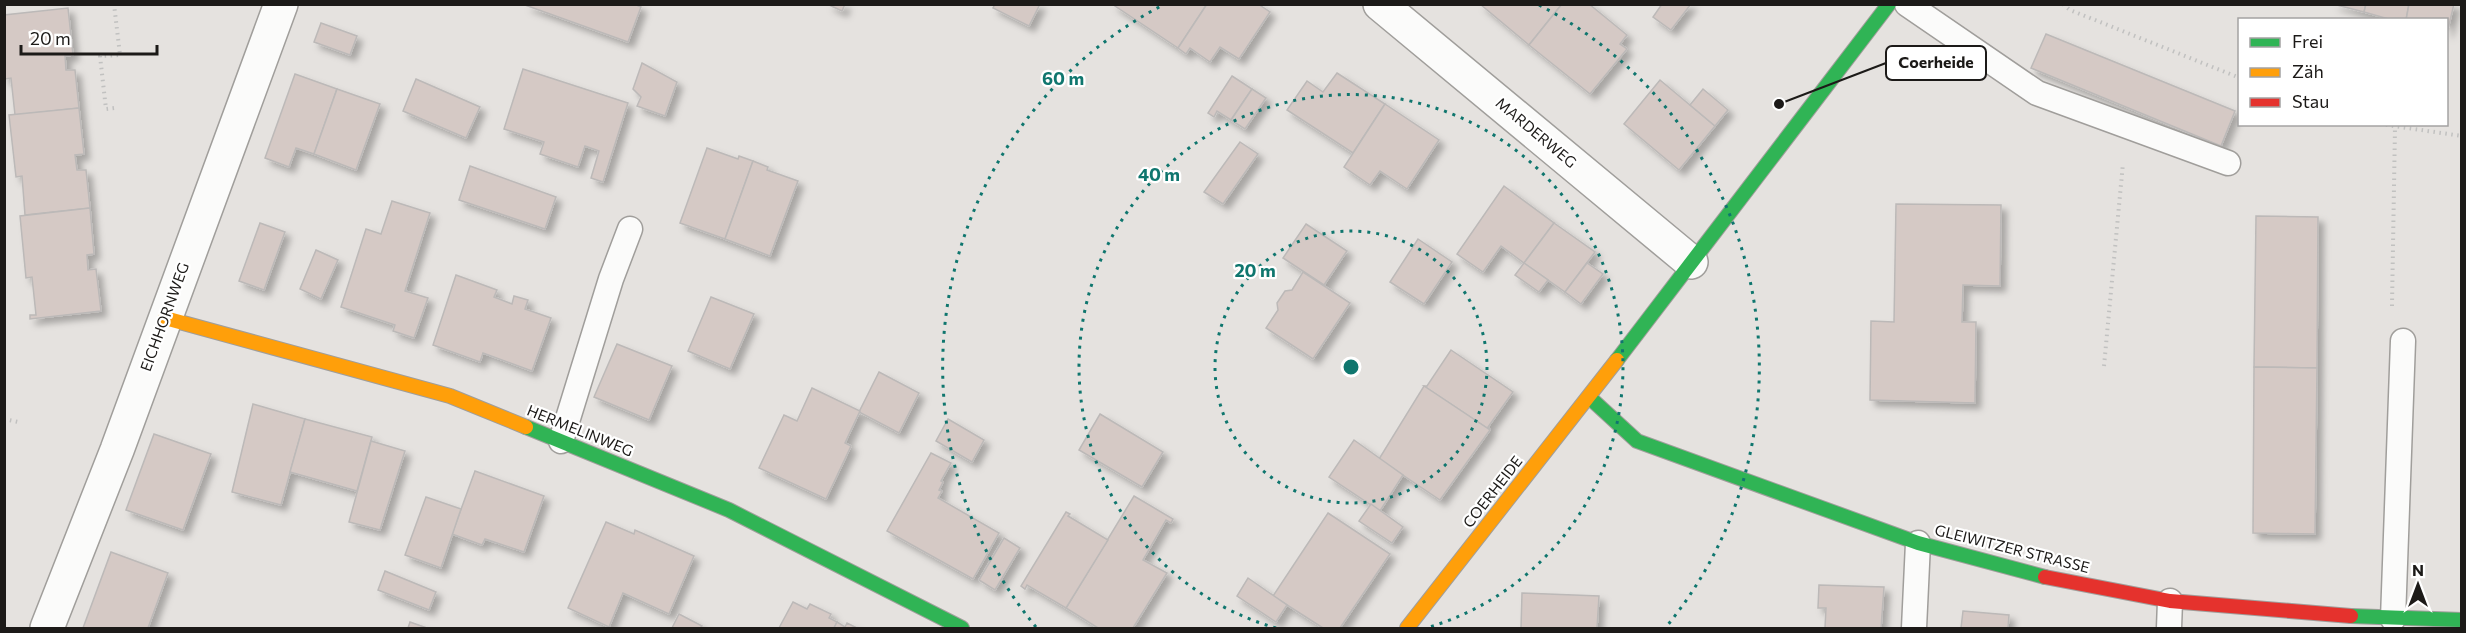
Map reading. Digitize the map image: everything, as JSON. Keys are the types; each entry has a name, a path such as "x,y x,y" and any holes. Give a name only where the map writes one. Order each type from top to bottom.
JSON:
{"street":[{"name":"EICHHORNWEG","path":"47,628 117,450 281,4"},
{"name":"MARDERWEG","path":"1380,4 1412,14 1691,262"},
{"name":"COERHEIDE","path":"1407,628 1589,397 1889,4"},
{"name":"HERMELINWEG","path":"165,318 450,396 729,510 962,628"},
{"name":"GLEIWITZER STRASSE","path":"1589,397 1637,441 1918,543 2042,576 2170,601 2393,619 2436,625 2462,621"}],"lane":[{"path":"1907,4 2037,93 2228,164"},
{"path":"561,441 611,279 630,229"},
{"path":"2393,619 2403,341"},
{"path":"1914,628 1918,543"},
{"path":"2169,628 2170,601"}],"path":[{"path":"114,4 120,54 100,56 106,109 114,108"},
{"path":"2063,4 2070,10 2238,77"},
{"path":"2104,366 2127,126"},
{"path":"2390,126 2462,136"},
{"path":"2395,127 2392,326 2403,341"},
{"path":"4,419 18,422"}],"building":[{"path":"634,4 641,7 628,42 525,5"},
{"path":"827,4 845,4 842,11"},
{"path":"995,4 1040,4 1029,26 993,8"},
{"path":"1112,4 1207,4 1178,48"},
{"path":"1207,4 1258,4 1270,12 1239,59 1220,47 1210,62 1190,48 1186,54 1178,48"},
{"path":"1480,4 1562,4 1529,45"},
{"path":"1562,4 1589,4 1627,35 1620,44 1627,49 1590,94 1529,45"},
{"path":"1662,4 1691,4 1671,30 1653,17"},
{"path":"2333,4 2366,4 2364,12"},
{"path":"2366,4 2409,4 2406,18 2385,18 2364,12"},
{"path":"2409,4 2454,4 2448,29 2448,18 2406,18"},
{"path":"68,8 73,55 65,56 66,70 75,70 79,108 15,115 11,78 5,79 4,72 4,15"},
{"path":"321,23 357,36 350,55 314,42"},
{"path":"2046,34 2235,111 2221,146 2031,68"},
{"path":"642,63 677,82 665,116 637,106 641,97 633,89"},
{"path":"523,69 628,103 603,182 591,178 599,151 585,146 578,167 540,154 544,142 504,129"},
{"path":"1337,73 1385,104 1353,153 1287,110 1307,81 1323,92"},
{"path":"295,74 337,89 314,154 296,148 289,167 265,158"},
{"path":"1232,76 1252,89 1231,120 1217,111 1214,117 1208,113"},
{"path":"416,79 480,107 466,138 403,111"},
{"path":"1660,80 1715,126 1679,170 1624,124"},
{"path":"337,89 380,104 356,170 314,154"},
{"path":"1252,89 1266,98 1245,129 1231,120"},
{"path":"1703,89 1728,110 1715,126 1690,105"},
{"path":"1385,104 1439,140 1407,189 1380,171 1370,185 1344,167"},
{"path":"79,108 84,154 75,155 77,170 86,170 90,208 25,215 22,176 16,177 9,115"},
{"path":"1240,142 1258,154 1223,204 1204,192"},
{"path":"707,148 738,159 739,156 753,161 725,239 680,223"},
{"path":"753,161 768,167 767,170 798,181 770,256 725,239"},
{"path":"470,166 556,197 545,229 459,200"},
{"path":"1504,186 1554,223 1524,263 1501,246 1483,272 1457,254"},
{"path":"392,201 430,213 405,291 428,298 414,338 393,331 395,325 341,307 366,229 381,234"},
{"path":"1896,204 2001,205 2000,286 1963,285 1962,322 1976,322 1975,403 1870,400 1871,321 1894,322"},
{"path":"90,208 94,254 87,255 88,270 96,269 101,311 30,319 30,315 36,315 32,277 26,278 20,216"},
{"path":"2256,216 2318,217 2317,368 2254,367"},
{"path":"260,223 285,232 264,290 239,281"},
{"path":"1554,223 1595,252 1565,292 1524,263"},
{"path":"1306,224 1347,251 1324,285 1283,258"},
{"path":"1418,239 1452,262 1424,304 1390,282"},
{"path":"316,250 338,260 321,299 300,289"},
{"path":"1524,263 1548,280 1539,292 1515,275"},
{"path":"1587,263 1603,274 1581,304 1565,292"},
{"path":"1303,272 1350,303 1313,359 1266,328 1278,310 1277,303 1285,291 1292,290"},
{"path":"456,275 497,290 494,297 512,304 514,296 528,300 525,309 551,318 532,371 483,353 480,362 433,345"},
{"path":"711,297 754,314 730,369 688,351"},
{"path":"617,344 672,366 649,420 594,397"},
{"path":"1451,350 1513,392 1488,427 1490,430 1424,386 1427,386"},
{"path":"2254,367 2317,368 2315,534 2253,533"},
{"path":"879,372 919,393 899,433 859,412"},
{"path":"1424,386 1490,430 1440,500 1379,459"},
{"path":"812,388 860,411 845,443 851,446 826,499 759,468 784,415 797,421"},
{"path":"253,404 305,419 281,505 232,492"},
{"path":"1100,414 1163,452 1142,487 1079,450"},
{"path":"305,419 372,437 357,491 290,472"},
{"path":"948,419 984,440 972,462 936,441"},
{"path":"154,434 211,454 183,530 126,510"},
{"path":"1354,440 1403,475 1380,511 1329,477"},
{"path":"371,441 405,451 380,530 349,522"},
{"path":"931,453 951,463 941,481 943,482 939,490 942,491 938,498 999,533 973,579 887,531"},
{"path":"475,471 544,496 524,552 485,539 482,545 452,534"},
{"path":"1134,496 1173,519 1171,523 1166,520 1143,560 1167,573 1133,628 1098,628 1066,608"},
{"path":"426,497 461,509 441,568 405,555"},
{"path":"1371,504 1403,527 1392,543 1359,521"},
{"path":"1066,512 1070,514 1068,516 1108,540 1066,608 1027,585 1025,589 1021,586"},
{"path":"1328,513 1390,554 1340,628 1323,628 1273,596"},
{"path":"606,522 634,534 635,530 694,556 669,614 623,593 609,627 568,608"},
{"path":"1004,538 1020,548 995,590 979,580"},
{"path":"111,552 168,573 148,628 83,628"},
{"path":"385,571 436,592 429,610 378,590"},
{"path":"1248,578 1287,605 1276,622 1237,596"},
{"path":"1819,585 1884,587 1881,628 1825,628 1826,608 1818,608"},
{"path":"1522,593 1599,596 1597,628 1521,628"},
{"path":"793,602 807,609 810,604 831,614 829,618 837,622 834,628 779,628"},
{"path":"1963,611 2009,615 2008,628 1961,628"},
{"path":"679,614 702,626 700,628 672,628"},
{"path":"410,622 427,628 408,628"},
{"path":"837,622 845,627 847,623 857,628 834,628"}],"traffic: fast":[{"path":"1617,360 1889,4"},
{"path":"1589,397 1637,441 1918,543 2045,577"},
{"path":"526,427 729,510 962,628"},
{"path":"2351,616 2462,620"}],"traffic: slow":[{"path":"165,318 450,396 526,427"},
{"path":"1407,628 1617,360"}],"traffic: jam":[{"path":"2045,577 2170,601 2351,616"}],"place":[{"name":"Coerheide","path":"1779,104"}]}
